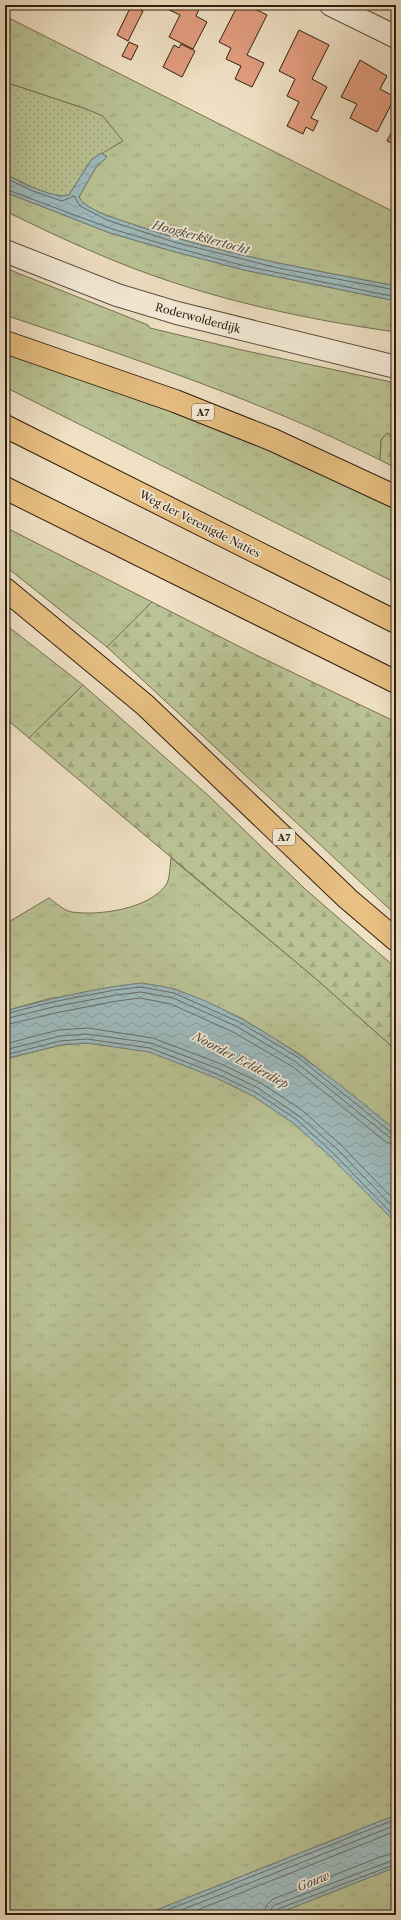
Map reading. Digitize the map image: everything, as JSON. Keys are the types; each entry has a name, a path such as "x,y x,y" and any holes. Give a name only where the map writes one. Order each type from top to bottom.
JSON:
{"highway":[{"name":"A7","path":"5,342 168,398 252,431 396,497"},
{"name":"Weg der Verenigde Naties","path":"5,426 396,622"},
{"path":"5,488 396,682"},
{"name":"A7","path":"5,589 145,705 348,898 396,940"}],"street":[{"path":"330,5 359,11 396,37"},
{"name":"Roderwolderdijk","path":"5,251 117,295 176,313 396,367"}],"green space":[{"path":"5,16 396,213 396,286 232,253 113,218 89,207 79,197 96,167 107,157 101,153 123,141 86,109 5,82"},
{"path":"5,82 103,116 123,141 91,160 69,195 55,195 28,185 5,174"},
{"path":"5,192 110,233 172,251 244,270 396,301 396,332 320,320 282,312 170,282 98,254 5,211"},
{"path":"5,268 148,325 150,328 242,350 396,383 396,438 387,433 381,440 380,460 335,438 242,399 148,364 5,315"},
{"path":"5,352 259,443 396,509 396,583 5,387"},
{"path":"387,433 396,438 396,468 380,460 381,440"},
{"path":"5,527 152,602 107,647 5,566"},
{"path":"152,602 254,654 396,722 396,915 107,647"},
{"path":"5,624 83,685 29,738 5,718"},
{"path":"83,685 210,797 304,888 396,968 396,1050 315,978 29,738"},
{"path":"171,858 315,978 396,1050 396,1131 301,1055 241,1018 175,989 51,998 5,1011 5,924 49,898 66,910 83,913 109,912 136,905 148,900 166,885 169,876"},
{"path":"87,1043 135,1048 150,1052 206,1073 262,1101 294,1123 321,1146 396,1223 396,1815 144,1915 5,1915 5,1059 61,1045"},
{"path":"396,1867 396,1915 274,1915 385,1871"}],"water":[{"path":"101,153 107,157 96,167 79,197 89,207 96,211 167,235 232,253 396,286 396,301 244,270 172,251 110,233 5,192 5,174 27,185 55,195 69,195 91,160"},
{"name":"Noorder Eelderdiep","path":"141,983 177,990 235,1015 262,1031 314,1066 364,1104 396,1131 396,1223 330,1156 293,1123 253,1096 216,1078 149,1052 87,1043 61,1045 5,1059 5,1011 73,994"},
{"name":"Gouw","path":"396,1815 396,1867 274,1915 144,1915"}],"building":[{"path":"166,5 201,5 196,16 207,22 193,49 169,37 180,15 165,8"},
{"path":"238,5 247,5 267,15 247,55 264,63 252,87 235,79 241,66 226,59 231,48 219,42"},
{"path":"131,6 143,11 128,41 117,35"},
{"path":"299,30 329,45 312,79 327,87 311,118 318,121 313,131 306,127 303,134 287,126 299,102 287,96 295,79 279,71"},
{"path":"129,42 138,46 131,60 122,56"},
{"path":"181,44 195,51 182,77 163,67 174,45 179,48"},
{"path":"360,60 387,76 380,89 395,97 377,132 350,118 357,104 341,97"},
{"path":"396,123 396,145 387,141"}],"water label":[{"name":"Hoogkerkstertocht","path":"201,237"}]}
